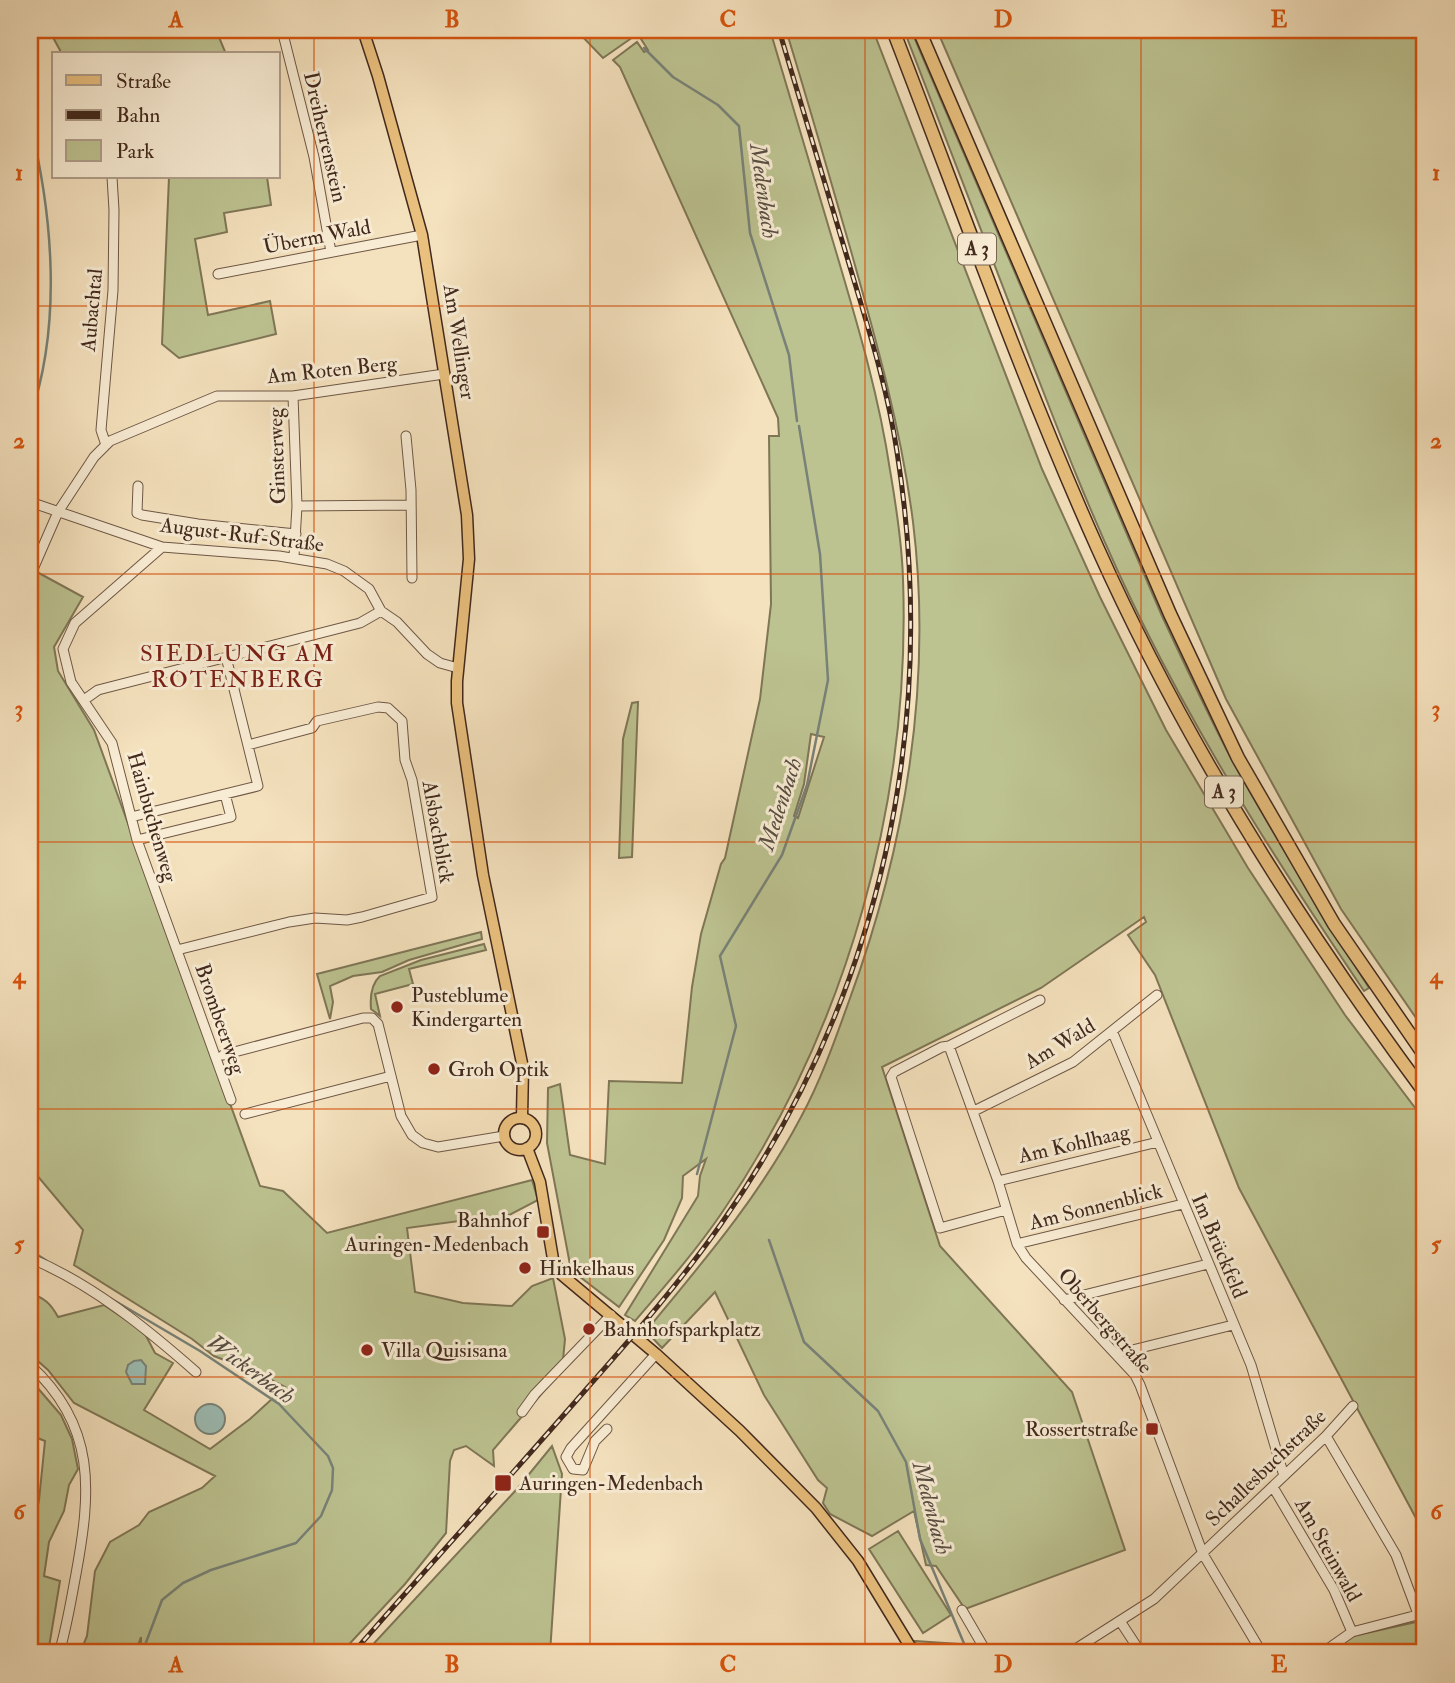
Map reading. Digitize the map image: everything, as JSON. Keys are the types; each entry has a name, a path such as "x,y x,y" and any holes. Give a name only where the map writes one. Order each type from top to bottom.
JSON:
{"highway":[{"name":"A 3","path":"893,30 1042,420 1098,550 1137,631 1211,771 1278,882 1365,1012 1425,1093"},
{"name":"A 3","path":"919,30 1165,601 1238,758 1334,924 1425,1056"}],"main road":[{"name":"Am Wellinger","path":"363,30 422,235 467,515 469,559 457,703 483,875 523,1068 522,1117"},
{"path":"522,1117 533,1123 536,1131 533,1143 527,1148 512,1148 504,1136 508,1122 522,1117"},
{"path":"527,1148 540,1182 550,1249 556,1268 740,1431 816,1508 858,1561 914,1653"}],"street":[{"name":"Dreiherrenstein","path":"282,30 314,157 331,252"},
{"name":"Aubachtal","path":"106,445 101,430 114,262 112,178"},
{"name":"Überm Wald","path":"218,274 422,235"},
{"name":"Am Roten Berg","path":"30,576 58,512 94,457 106,445 217,396 293,396 444,374"},
{"name":"Ginsterweg","path":"293,396 297,506 295,557"},
{"path":"406,436 412,578"},
{"path":"138,486 137,513 142,515 296,534"},
{"name":"August-Ruf-Straße","path":"30,502 162,547 295,557 327,564 358,579 369,589 380,611 397,622 433,659 458,668"},
{"path":"297,506 411,505"},
{"name":"Hainbuchenweg","path":"162,547 75,623 63,649 71,682 112,743 136,840 177,950"},
{"path":"84,700 98,690 360,623 380,611"},
{"path":"131,817 258,786 226,657"},
{"name":"Alsbachblick","path":"177,950 289,922 315,918 347,920 362,917 432,897 412,779 405,760 402,721 396,714 388,708 378,707 317,722 312,729 248,745"},
{"path":"136,840 231,817 225,794"},
{"name":"Brombeerweg","path":"177,950 231,1100"},
{"name":"Am Wald","path":"974,1111 1073,1062 1157,995"},
{"path":"1006,1210 940,1228 891,1077 894,1072 942,1047 949,1046 1040,1000"},
{"path":"223,1055 367,1018 376,1020 404,1124 412,1135 423,1143 446,1146 504,1136"},
{"name":"Im Brückfeld","path":"1112,1032 1251,1365 1284,1476"},
{"name":"Oberbergstraße","path":"949,1046 974,1111 1017,1244 1026,1258 1116,1354 1140,1385 1203,1554 1262,1653"},
{"path":"245,1114 391,1076"},
{"name":"Am Kohlhaag","path":"998,1181 1158,1142"},
{"name":"Am Sonnenblick","path":"1017,1244 1183,1204"},
{"path":"30,1258 101,1296 150,1332 196,1372"},
{"path":"1064,1300 1208,1264"},
{"path":"522,1412 535,1394 611,1315"},
{"path":"1116,1354 1234,1325"},
{"path":"607,1429 595,1441 587,1469 573,1469 566,1457 571,1448 656,1354"},
{"path":"30,1365 52,1388 68,1412 80,1439 87,1473 88,1492 83,1536 59,1653"},
{"name":"Schallesbuchstraße","path":"1073,1653 1154,1599 1326,1436 1353,1406"},
{"path":"1322,1653 1352,1632 1422,1614 1396,1555 1326,1436"},
{"name":"Am Steinwald","path":"1273,1487 1334,1590 1352,1632"},
{"path":"962,1610 987,1653"},
{"path":"1120,1621 1141,1653"}],"green space":[{"path":"49,30 216,30 225,52 61,52"},
{"path":"576,30 643,30 603,58"},
{"path":"653,30 770,30 853,308 880,415 901,552 903,662 896,746 882,829 862,911 836,991 804,1068 765,1143 711,1228 635,1321 625,1315 698,1196 700,1176 706,1159 683,1176 682,1198 664,1240 619,1307 571,1270 547,1143 548,1088 560,1084 570,1155 605,1164 609,1081 682,1083 692,987 701,934 725,858 760,699 771,604 769,436 779,436 778,418 620,67 613,60 637,42 644,52 648,50 641,39","holes":["811,734 824,737 798,818 794,816 804,784"]},
{"path":"786,30 873,30 1042,469 1100,597 1166,730 1248,868 1345,1015 1425,1121 1425,1535 1239,1188 1155,975 1128,935 1146,922 1144,917 1041,988 882,1067 940,1246 1072,1392 1125,1550 965,1609 936,1566 926,1565 914,1511 872,1536 830,1514 823,1503 827,1488 818,1480 764,1395 715,1292 662,1348 646,1331 749,1202 785,1146 821,1074 869,943 885,885 899,825 916,705 918,583 913,522 902,451 868,313"},
{"path":"904,30 911,30 1162,616 1196,689 1265,818 1369,988 1364,991 1221,768 1169,675 1127,591 1062,441"},
{"path":"937,30 1425,30 1425,1031 1341,909 1226,699"},
{"path":"169,178 267,178 271,205 224,213 227,232 195,239 208,315 270,301 276,334 179,358 162,344"},
{"path":"37,572 83,597 54,647 58,671 94,730 260,1186 283,1191 327,1233 532,1180 538,1200 482,1229 459,1221 407,1228 415,1292 463,1303 512,1306 532,1286 553,1278 565,1339 562,1370 493,1450 494,1466 466,1446 454,1450 450,1461 446,1533 405,1584 341,1653 141,1653 141,1637 135,1653 80,1653 87,1636 95,1571 110,1542 139,1525 149,1512 202,1488 215,1476 74,1403 48,1370 30,1354 30,1294 47,1302 58,1317 104,1305 144,1332 155,1353 173,1363 144,1410 210,1449 250,1419 285,1387 214,1356 192,1339 74,1265 83,1230 35,1173 30,1160 30,588"},
{"path":"638,702 632,857 619,858 623,739 632,703"},
{"path":"481,932 482,939 409,960 382,972 353,976 330,986 333,1002 330,1019 317,974"},
{"path":"484,944 486,950 409,969 413,984 375,994 380,1016 371,1009 372,991 380,976 421,960"},
{"path":"30,1379 61,1415 72,1439 78,1469 69,1485 64,1511 49,1542 44,1576 60,1581 48,1653 30,1653 30,1544 39,1500 45,1441 30,1435"},
{"path":"552,1446 562,1474 550,1653 365,1653 517,1489"},
{"path":"898,1531 951,1615 923,1633 869,1549"},
{"path":"1425,1620 1425,1653 1330,1653 1353,1636"},
{"path":"915,1641 974,1645 979,1653 919,1653"}],"water":[{"path":"141,1360 146,1366 145,1384 132,1384 126,1372 128,1365"},
{"path":"210,1404 216,1405 224,1413 224,1425 216,1433 210,1434 204,1433 196,1425 195,1419 196,1413 204,1405"}],"waterway":[{"name":"Medenbach","path":"631,30 635,36"},
{"name":"Medenbach","path":"644,48 673,77 718,105 739,126 750,233 789,355 797,421"},
{"path":"30,123 44,195 51,271 47,346 30,417"},
{"name":"Medenbach","path":"697,1174 736,1026 720,956 782,855 807,785 828,680 820,554 799,426"},
{"name":"Medenbach","path":"769,1240 804,1342 878,1411 906,1462 920,1539 968,1653"},
{"name":"Wickerbach","path":"30,1250 47,1261"},
{"name":"Wickerbach","path":"110,1298 200,1351 279,1404 328,1456 333,1468 332,1490 321,1516 296,1543 211,1570 183,1583 162,1600 142,1653"}],"railway":[{"path":"353,1653 640,1327 721,1224 776,1137 822,1046 858,952 885,855 902,756 910,655 908,554 897,452 875,353 779,30"}],"place":[{"name":"Pusteblume Kindergarten","path":"397,1007"},
{"name":"Groh Optik","path":"434,1069"},
{"name":"Bahnhof Auringen-Medenbach","path":"543,1232"},
{"name":"Hinkelhaus","path":"525,1268"},
{"name":"Bahnhofsparkplatz","path":"589,1329"},
{"name":"Villa Quisisana","path":"367,1350"},
{"name":"Rossertstraße","path":"1152,1429"},
{"name":"Auringen-Medenbach","path":"503,1483"}],"district":[{"name":"SIEDLUNG AM ROTENBERG","path":"238,666"}]}
